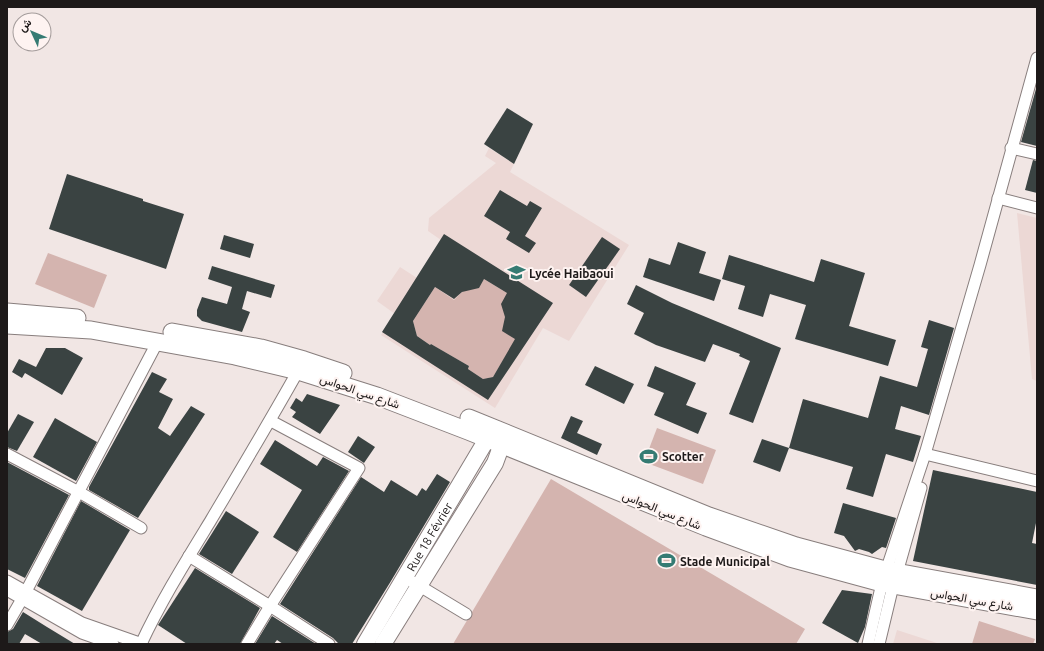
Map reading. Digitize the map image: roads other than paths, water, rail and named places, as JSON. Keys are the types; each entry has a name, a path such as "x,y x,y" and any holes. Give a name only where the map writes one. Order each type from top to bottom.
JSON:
{"main road":[{"path":"7,312 85,319 262,348 301,365"},
{"path":"7,325 91,330 235,356 301,365"},
{"name":"شارع سي الحواس","path":"301,365 378,396 504,439 706,527 790,558 889,578 1037,611"},
{"name":"شارع سي الحواس","path":"889,578 1037,598"}],"street":[{"path":"868,644 927,455 1037,58"},
{"path":"1011,148 1037,154"},
{"path":"998,198 1037,208"},
{"path":"7,625 158,341"},
{"path":"7,590 24,595 82,623 141,644 189,556 271,421 301,365"},
{"path":"247,644 359,468 271,421"},
{"name":"Rue 18 Février","path":"382,644 412,581 488,433"},
{"name":"Rue 18 Février","path":"365,644 412,581 495,463 504,439"},
{"path":"7,454 79,492 141,528"},
{"path":"927,455 1037,481"},
{"path":"189,556 329,644"},
{"path":"879,644 889,578"},
{"path":"7,581 24,595 82,633 113,644"},
{"path":"412,581 466,614"}],"place":[{"name":"Lycée Haibaoui","path":"516,273"},
{"name":"Scotter","path":"649,456"},
{"name":"Stade Municipal","path":"667,561"}]}
